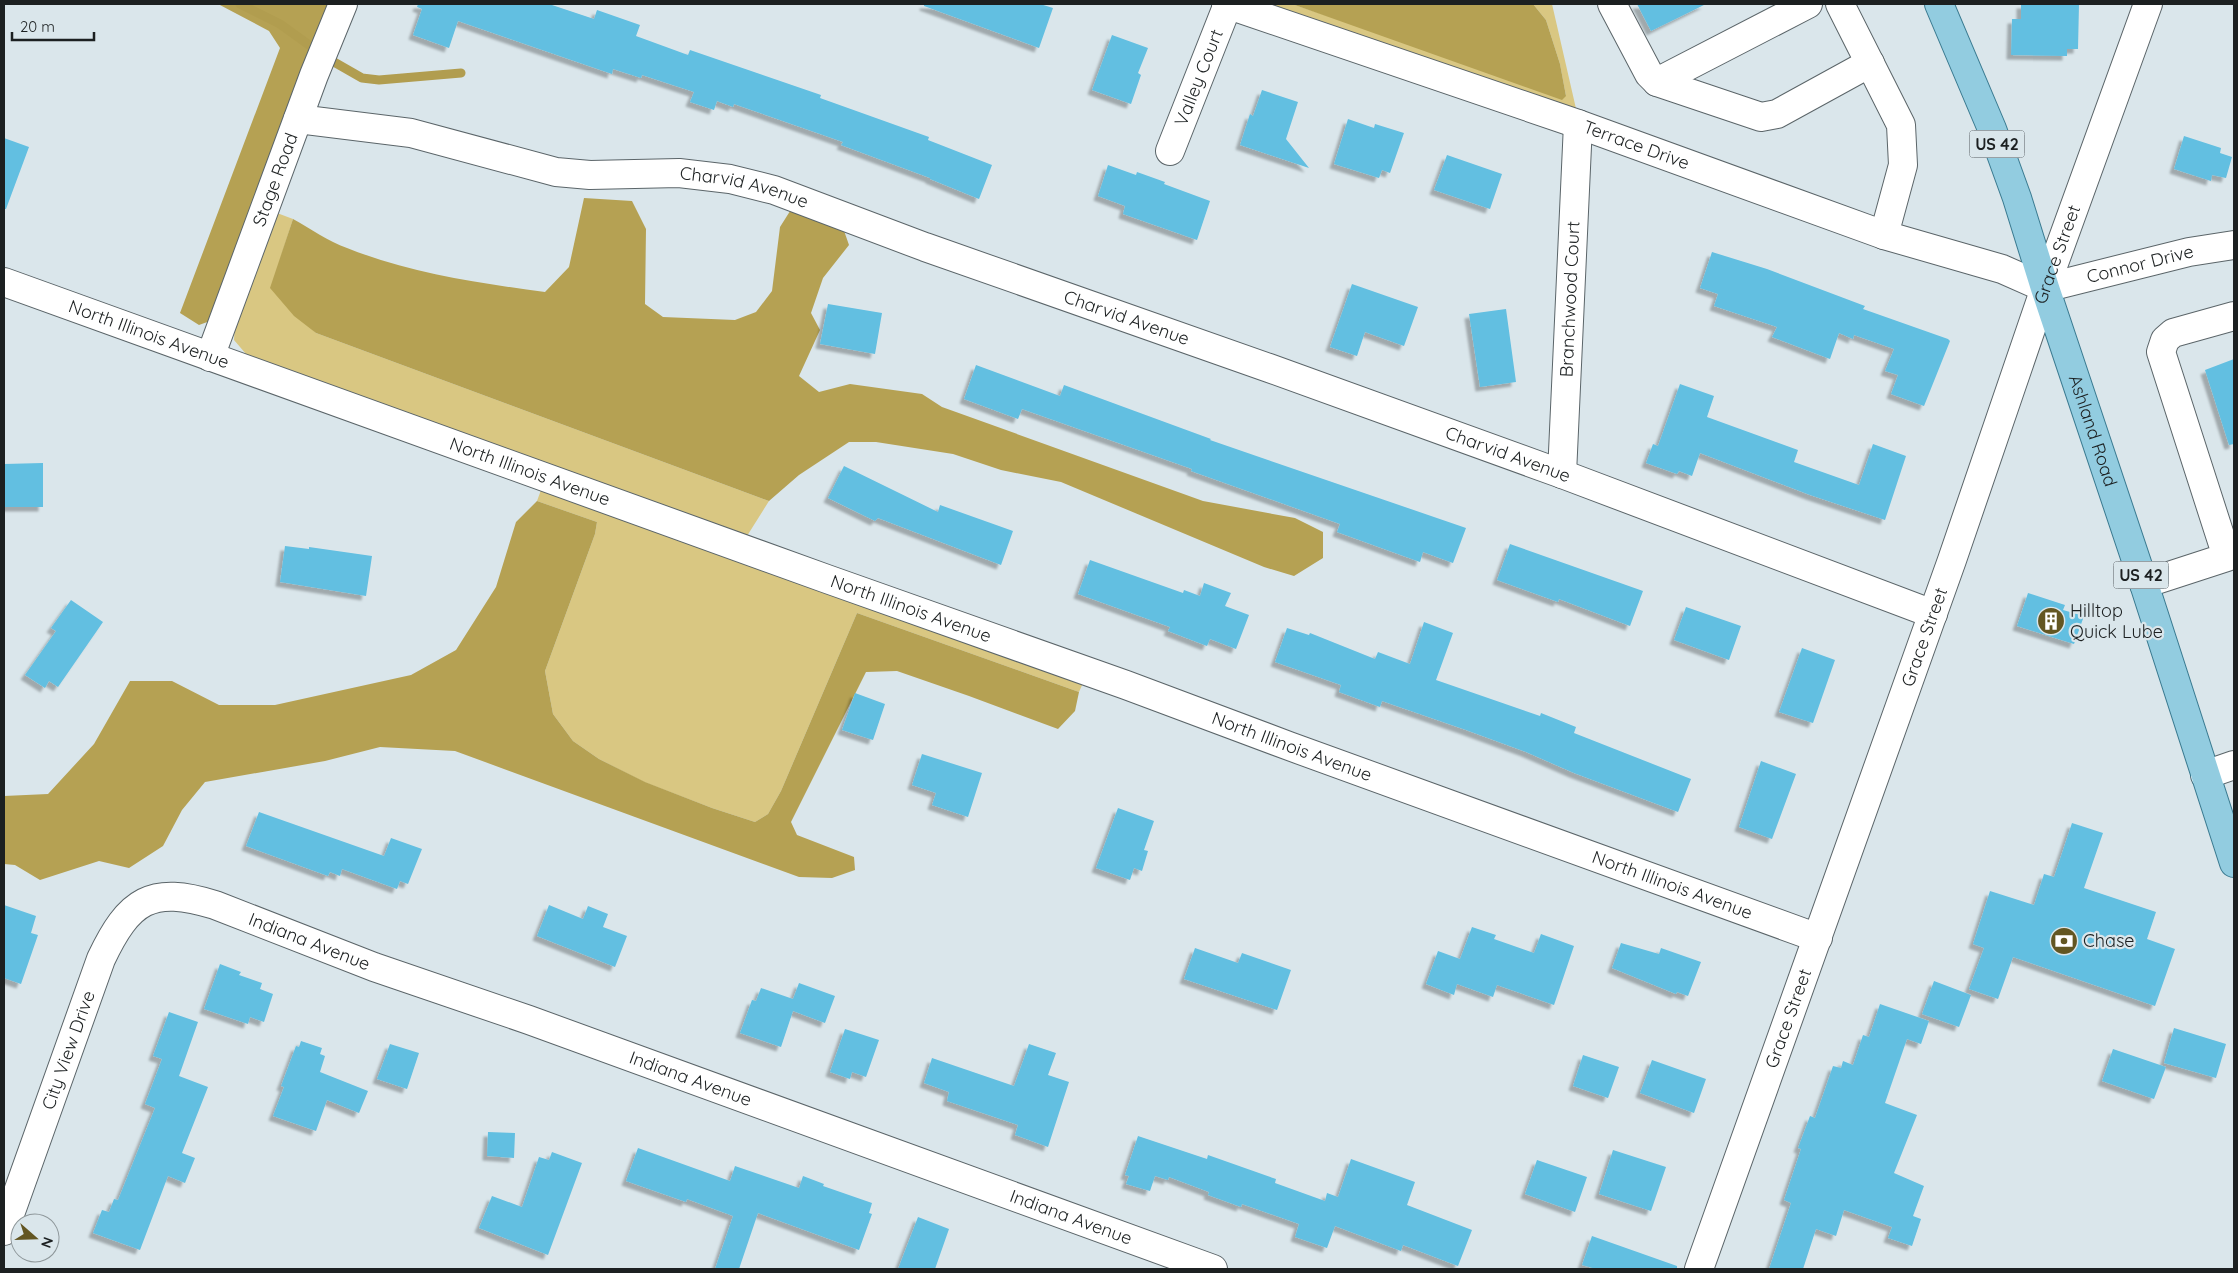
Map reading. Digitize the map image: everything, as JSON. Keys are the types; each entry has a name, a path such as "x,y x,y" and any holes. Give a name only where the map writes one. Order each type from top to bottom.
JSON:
{"main road":[{"name":"Ashland Road","path":"1939,4 2004,164 2144,584 2234,863"}],"street":[{"name":"Stage Road","path":"210,356 343,4"},
{"name":"Terrace Drive","path":"1227,4 1578,124 1884,235 2002,269 2045,288"},
{"name":"Valley Court","path":"1170,151 1227,4"},
{"path":"1612,4 1649,74 1657,82 1761,117 1777,114 1870,63"},
{"path":"1657,82 1808,4"},
{"path":"1840,4 1901,125 1904,148 1903,165 1884,235"},
{"name":"Grace Street","path":"1699,1269 1933,614 2045,288 2148,4"},
{"name":"Charvid Avenue","path":"298,119 412,133 556,172 590,175 679,173 714,176 751,183 1562,474 1933,614"},
{"name":"Branchwood Court","path":"1562,474 1578,124"},
{"name":"Connor Drive","path":"2045,288 2170,256 2234,246"},
{"name":"North Illinois Avenue","path":"4,282 1126,685 1818,938"},
{"path":"2144,584 2230,556 2162,352 2165,340 2173,333 2234,316"},
{"path":"2205,775 2234,765"},
{"name":"City View Drive","path":"4,1231 101,959 109,942 118,926 131,911 149,900 167,896"},
{"name":"Indiana Avenue","path":"167,896 189,897 215,905 374,967 529,1020 1212,1269"}],"shaded area":[{"path":"218,4 330,4 210,321 199,325 180,313 280,48 269,31"},
{"path":"1264,4 1292,4 1566,96 1560,64 1546,20 1533,4 1552,4 1577,113"},
{"path":"1292,4 1533,4 1546,20 1560,64 1566,96 1562,100"},
{"path":"584,198 632,201 646,229 645,304 663,317 735,320 756,312 772,291 780,227 792,208 842,225 849,245 823,278 811,313 820,330 799,376 819,392 850,384 922,394 942,407 1203,501 1295,518 1323,532 1323,558 1294,576 1264,567 1061,482 1001,470 953,454 876,442 849,442 799,475 769,501 316,333 294,316 270,288 293,219 340,245 395,264 470,281 545,292 569,267"},
{"path":"277,213 293,219 271,288 316,333 769,501 747,536 246,354 234,340 235,323"},
{"path":"541,490 1083,683 1079,692 857,613 781,791 768,814 755,822 712,808 644,782 599,759 573,741 553,714 545,671 595,534 597,522 537,501"},
{"path":"537,501 597,522 595,534 545,671 553,714 573,741 599,759 645,782 712,808 755,822 768,814 781,791 857,613 1079,692 1075,711 1058,729 897,671 866,672 791,822 797,835 854,857 855,870 832,878 799,877 455,751 380,747 325,761 205,782 182,810 163,846 129,868 99,861 40,880 15,865 4,864 4,796 48,794 94,744 130,681 172,681 219,705 275,705 411,675 456,650 496,587 516,522"}],"building":[{"path":"418,4 549,4 594,19 597,10 640,25 636,36 688,55 690,50 821,95 820,98 929,137 928,140 992,165 979,199 930,178 841,145 843,142 734,104 733,107 717,101 714,110 690,102 694,92 642,75 641,78 613,69 612,74 458,21 449,48 413,35 422,9 417,7"},
{"path":"924,4 1040,4 1053,8 1039,48 924,6"},
{"path":"1637,4 1706,4 1651,31"},
{"path":"2021,4 2079,4 2078,49 2067,49 2067,56 2011,55 2012,19 2021,19"},
{"path":"1112,35 1148,48 1138,73 1141,75 1131,104 1092,90"},
{"path":"1262,90 1298,102 1286,139 1309,168 1240,145 1250,114 1253,116"},
{"path":"1348,119 1374,128 1375,124 1404,133 1390,173 1382,170 1379,178 1334,164"},
{"path":"2184,136 2221,148 2220,153 2232,157 2226,178 2212,175 2211,181 2174,169"},
{"path":"4,138 29,147 6,209 4,209"},
{"path":"1447,155 1502,174 1490,209 1434,190"},
{"path":"1108,165 1136,175 1137,172 1210,201 1197,240 1123,214 1125,206 1098,196"},
{"path":"1712,252 1767,269 1865,306 1863,309 1948,339 1950,341 1924,406 1891,394 1898,375 1885,371 1894,349 1854,335 1853,339 1839,333 1830,359 1772,337 1777,327 1714,306 1718,294 1700,288"},
{"path":"1352,284 1418,307 1404,346 1365,332 1357,356 1330,347"},
{"path":"828,304 882,313 875,354 820,344"},
{"path":"1506,309 1516,382 1480,387 1469,314"},
{"path":"2234,359 2234,444 2229,445 2205,370"},
{"path":"976,365 1060,396 1064,385 1210,440 1466,528 1453,563 1423,552 1420,562 1337,532 1340,524 1191,471 1192,469 1022,409 1018,419 964,399"},
{"path":"1680,384 1714,396 1707,417 1798,450 1794,462 1859,485 1873,444 1906,456 1885,520 1810,495 1700,453 1692,476 1679,471 1677,474 1646,463 1653,444 1658,446"},
{"path":"43,463 43,507 4,507 4,464"},
{"path":"844,466 938,512 940,505 1013,531 1001,565 878,518 875,521 828,498"},
{"path":"1510,544 1643,591 1630,626 1559,599 1558,602 1497,580"},
{"path":"285,546 309,549 309,547 372,556 366,596 280,582"},
{"path":"1090,560 1183,593 1184,590 1200,596 1204,583 1231,593 1225,606 1249,615 1236,649 1210,639 1207,646 1168,631 1170,627 1078,594"},
{"name":"Hilltop Quick Lube","path":"2028,593 2065,605 2063,610 2084,616 2074,644 2017,626"},
{"path":"71,600 103,622 58,687 49,681 45,688 25,675 56,631 51,628"},
{"path":"1686,607 1741,626 1729,660 1674,640"},
{"path":"1424,622 1453,633 1436,680 1540,716 1541,713 1576,727 1574,733 1691,779 1678,812 1466,730 1382,701 1380,707 1339,692 1341,685 1275,662 1287,628 1309,635 1310,633 1375,659 1378,652 1410,664"},
{"path":"1802,648 1835,660 1813,723 1779,712"},
{"path":"855,693 885,704 873,740 842,730"},
{"path":"922,754 982,773 968,817 932,805 936,793 912,785"},
{"path":"1761,761 1796,774 1772,839 1739,827"},
{"path":"1118,808 1154,821 1144,850 1148,851 1142,871 1134,868 1130,880 1096,868"},
{"path":"259,812 384,856 391,838 422,849 408,884 400,881 397,889 342,869 340,876 330,872 328,876 246,846"},
{"name":"Chase","path":"2072,823 2103,833 2084,888 2156,912 2147,939 2175,949 2155,1006 2013,957 1998,999 1969,989 1984,948 1973,944 1990,891 2034,905 2044,874 2054,877"},
{"path":"4,905 36,916 31,933 38,935 21,984 4,978"},
{"path":"549,905 583,919 588,906 608,914 603,927 627,936 615,967 537,936"},
{"path":"1472,927 1496,935 1494,939 1534,953 1541,934 1574,946 1554,1005 1497,985 1493,997 1457,984 1454,995 1426,984 1438,951 1460,959"},
{"path":"1621,943 1659,954 1661,948 1701,962 1688,996 1677,992 1676,994 1612,968"},
{"path":"1195,948 1238,963 1242,953 1291,970 1277,1010 1184,979"},
{"path":"220,964 241,972 239,975 262,983 260,989 273,994 264,1022 250,1017 248,1024 204,1009"},
{"path":"1934,981 1971,995 1959,1027 1922,1014"},
{"path":"799,983 835,996 825,1023 793,1011 781,1047 740,1033 752,1000 756,1001 761,988 793,999"},
{"path":"1880,1004 1929,1021 1921,1044 1907,1039 1885,1103 1917,1115 1894,1173 1924,1186 1913,1216 1921,1219 1912,1246 1888,1238 1892,1227 1844,1210 1836,1236 1816,1229 1803,1269 1769,1269 1791,1203 1784,1200 1801,1149 1798,1148 1810,1116 1815,1118 1833,1066 1841,1068 1843,1061 1853,1065 1863,1035 1869,1037"},
{"path":"169,1012 198,1022 179,1076 208,1087 182,1153 195,1158 185,1183 168,1176 140,1250 93,1233 102,1210 109,1212 114,1199 118,1200 155,1108 145,1104 162,1059 153,1056"},
{"path":"2174,1028 2226,1044 2216,1078 2164,1063"},
{"path":"845,1029 879,1040 866,1077 852,1072 850,1079 830,1072"},
{"path":"301,1041 322,1048 320,1054 325,1056 320,1072 368,1091 359,1113 327,1100 316,1131 273,1116 284,1087 281,1086 296,1046 299,1047"},
{"path":"390,1044 419,1053 407,1089 377,1079"},
{"path":"1029,1044 1056,1053 1048,1075 1069,1082 1048,1147 1015,1135 1018,1125 947,1101 949,1092 924,1083 932,1058 1014,1086"},
{"path":"2113,1049 2166,1067 2154,1099 2102,1081"},
{"path":"1583,1055 1619,1067 1608,1098 1573,1086"},
{"path":"1652,1060 1706,1079 1694,1113 1640,1093"},
{"path":"488,1132 515,1133 514,1158 487,1156"},
{"path":"1138,1136 1207,1159 1208,1155 1276,1179 1275,1183 1325,1201 1327,1193 1338,1197 1351,1159 1415,1182 1407,1205 1472,1230 1458,1266 1403,1245 1401,1251 1335,1226 1327,1248 1295,1237 1299,1224 1242,1204 1241,1207 1208,1195 1209,1192 1169,1177 1168,1180 1155,1176 1150,1191 1126,1184 1129,1176 1125,1175"},
{"path":"638,1148 730,1181 735,1166 799,1188 803,1176 824,1184 823,1186 872,1203 869,1213 872,1214 859,1250 758,1213 739,1269 715,1269 733,1216 687,1199 686,1202 626,1181"},
{"path":"1613,1150 1666,1167 1651,1211 1599,1194"},
{"path":"552,1152 582,1163 548,1255 479,1228 492,1196 522,1207 539,1157 549,1160"},
{"path":"1537,1160 1587,1177 1575,1212 1525,1194"},
{"path":"918,1217 949,1229 935,1269 898,1269"},
{"path":"1592,1236 1677,1266 1677,1269 1596,1269 1582,1265"}],"waterway":[{"path":"240,4 280,24 309,45"},
{"path":"327,58 362,78 379,80 461,73"}],"place":[{"name":"Hilltop Quick Lube","path":"2051,621"},
{"name":"Chase","path":"2064,941"}]}
